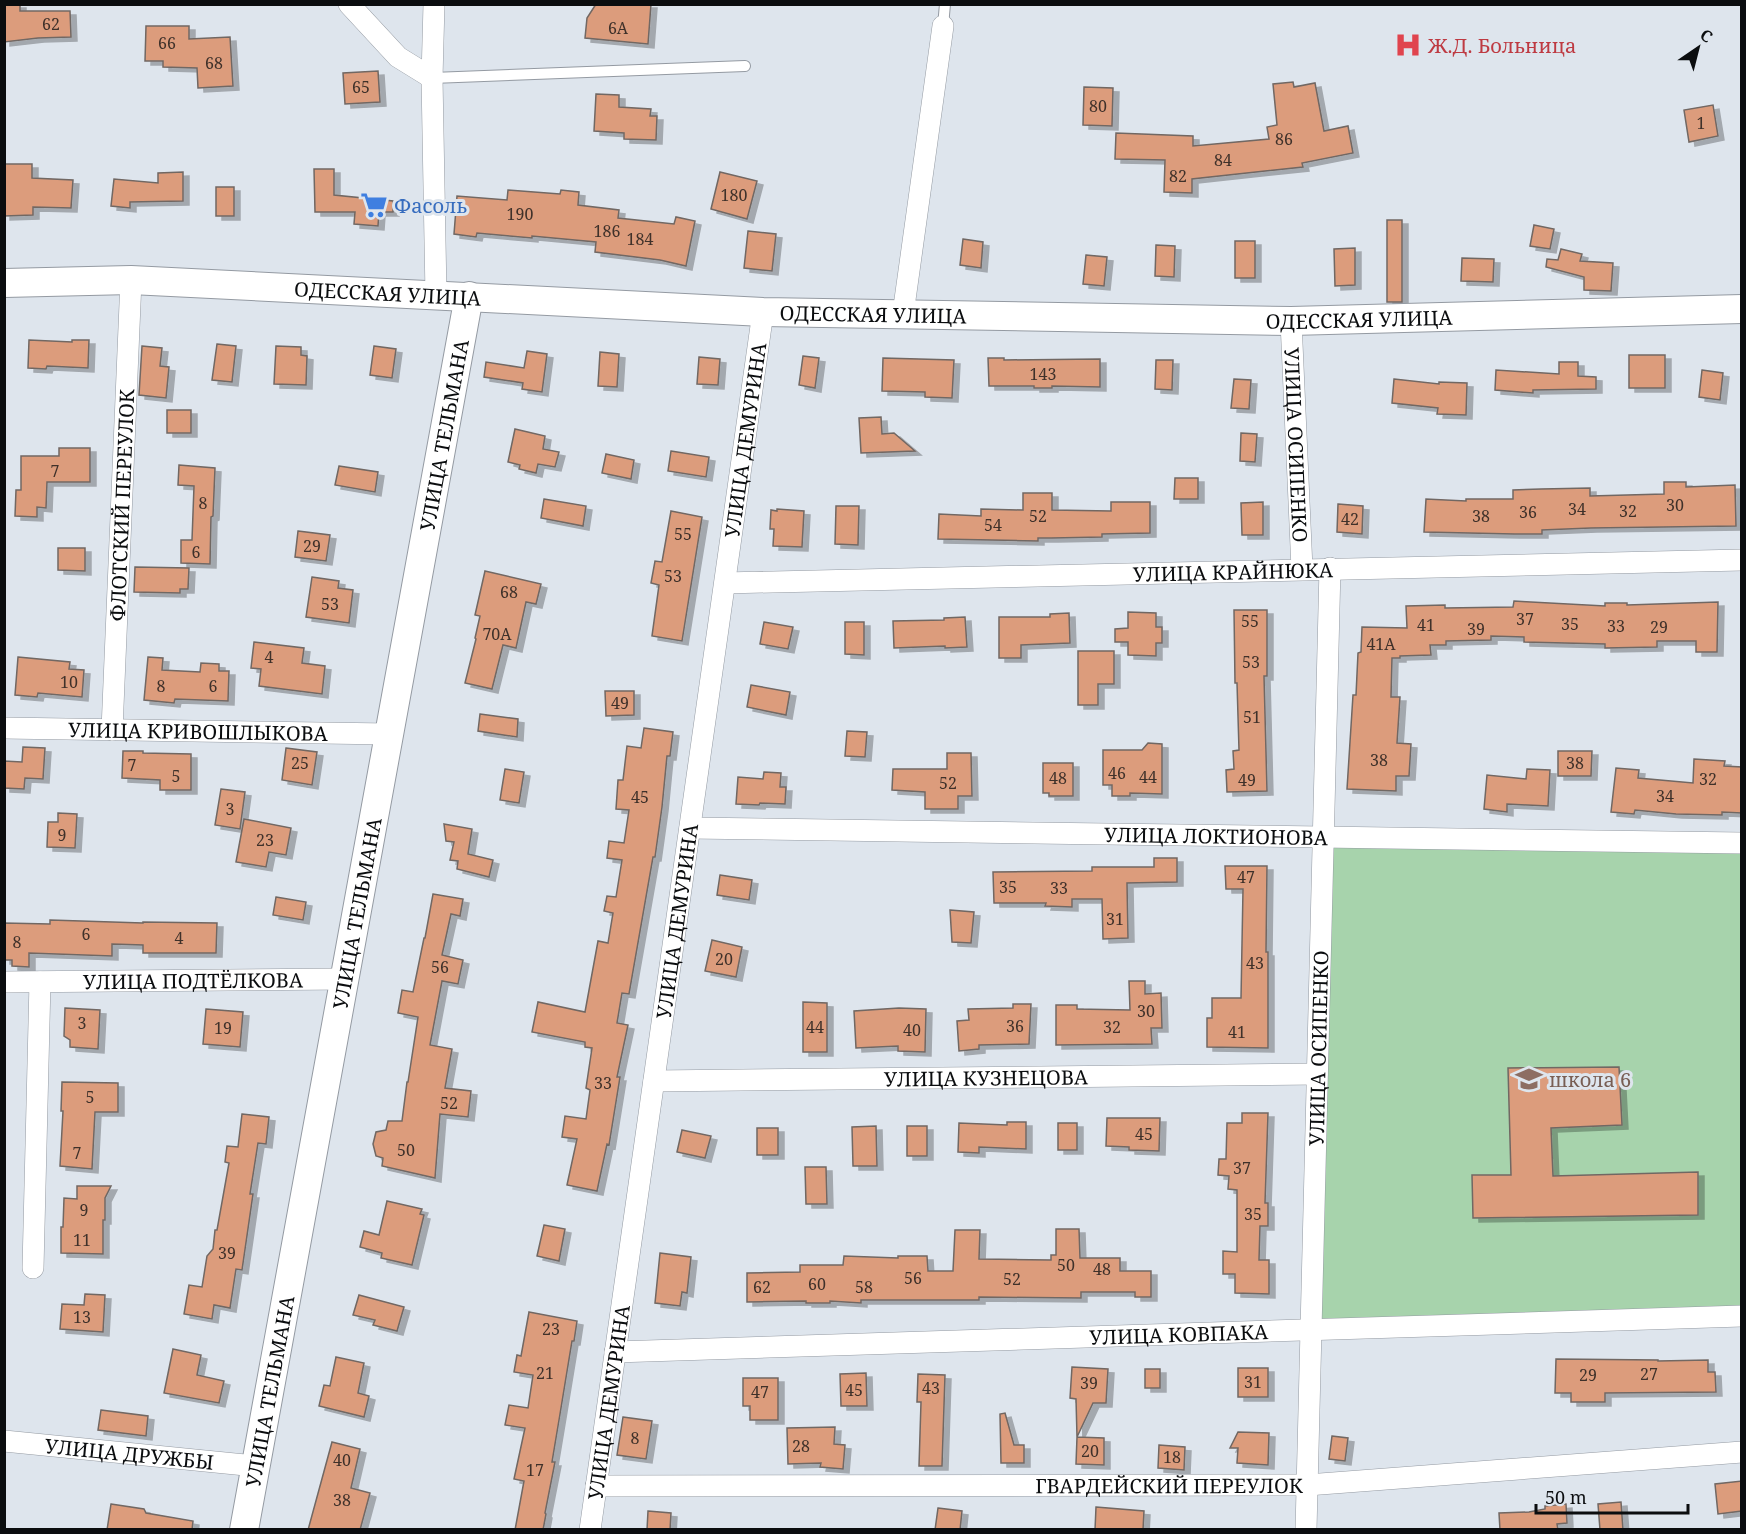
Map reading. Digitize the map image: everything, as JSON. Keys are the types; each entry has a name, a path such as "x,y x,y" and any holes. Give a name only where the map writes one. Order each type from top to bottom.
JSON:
{"main road":[{"name":"ОДЕССКАЯ УЛИЦА","path":"4,283 131,280 763,312 1291,321 1742,309"},
{"name":"УЛИЦА ТЕЛЬМАНА","path":"244,1530 469,296"}],"street":[{"path":"350,4 398,57 432,78"},
{"path":"434,4 432,78 436,295"},
{"path":"903,314 943,26"},
{"name":"ФЛОТСКИЙ ПЕРЕУЛОК","path":"112,730 131,280"},
{"name":"УЛИЦА ДЕМУРИНА","path":"590,1530 763,312"},
{"name":"УЛИЦА ОСИПЕНКО","path":"1291,321 1302,569"},
{"name":"УЛИЦА КРАЙНЮКА","path":"724,583 1742,560"},
{"name":"УЛИЦА ОСИПЕНКО","path":"1306,1530 1330,568"},
{"name":"УЛИЦА КРИВОШЛЫКОВА","path":"4,728 389,734"},
{"name":"УЛИЦА ЛОКТИОНОВА","path":"690,828 1742,843"},
{"name":"УЛИЦА ПОДТЁЛКОВА","path":"4,982 345,979"},
{"path":"33,1269 40,982"},
{"name":"УЛИЦА КУЗНЕЦОВА","path":"654,1081 1317,1074"},
{"name":"УЛИЦА КОВПАКА","path":"615,1352 1742,1316"},
{"name":"УЛИЦА ДРУЖБЫ","path":"4,1441 256,1466"},
{"name":"ГВАРДЕЙСКИЙ ПЕРЕУЛОК","path":"596,1486 1307,1485 1742,1452"}],"lane":[{"path":"943,26 945,4"},
{"path":"432,78 745,66"}],"green space":[{"name":"школа 6","path":"1323,837 1741,843 1741,1316 1311,1330"}],"building":[{"path":"4,4 20,4 20,11 70,11 71,37 4,42"},
{"path":"596,4 651,4 648,44 585,38 587,18"},
{"path":"146,26 189,26 189,39 230,37 233,86 198,88 197,68 163,67 163,61 145,61"},
{"path":"378,71 380,102 345,104 343,73"},
{"path":"1293,82 1294,87 1315,83 1324,131 1348,126 1353,153 1302,163 1303,167 1192,179 1192,193 1164,192 1165,160 1115,159 1116,133 1193,136 1193,146 1269,139 1267,127 1277,125 1273,84"},
{"path":"1084,87 1113,88 1112,126 1083,125"},
{"path":"596,94 619,95 619,107 651,109 650,116 657,116 656,140 624,139 624,133 594,131"},
{"path":"1713,105 1718,136 1689,142 1684,110"},
{"path":"4,164 32,164 32,178 73,180 71,208 33,207 33,215 4,216"},
{"path":"314,169 334,169 334,195 393,201 393,212 379,212 378,226 354,224 355,212 315,212"},
{"path":"183,172 183,201 130,202 130,208 111,206 114,179 158,183 158,173"},
{"path":"720,172 757,181 747,219 711,209"},
{"path":"216,187 234,187 234,216 216,216"},
{"path":"508,190 560,194 561,190 579,192 578,205 619,210 618,218 674,224 676,217 695,221 686,266 660,260 595,252 596,242 532,236 532,238 477,233 476,237 454,234 457,196 507,200"},
{"path":"1387,220 1402,220 1402,302 1387,302"},
{"path":"1534,225 1554,229 1550,249 1530,246"},
{"path":"748,231 776,234 772,271 744,268"},
{"path":"963,239 983,242 981,268 960,265"},
{"path":"1235,241 1255,241 1255,278 1235,278"},
{"path":"1156,245 1175,246 1174,277 1155,276"},
{"path":"1355,248 1355,285 1335,286 1334,249"},
{"path":"1561,249 1582,254 1580,261 1613,263 1611,291 1584,290 1584,277 1546,267 1547,259 1558,260"},
{"path":"1086,255 1107,257 1104,286 1083,284"},
{"path":"1462,258 1494,259 1493,282 1461,281"},
{"path":"29,340 72,342 72,340 89,340 88,368 47,366 46,369 28,368"},
{"path":"217,344 236,346 232,382 212,380"},
{"path":"142,346 162,348 160,366 169,367 166,398 139,395"},
{"path":"276,346 301,347 301,355 307,356 306,385 274,384"},
{"path":"374,346 396,349 392,378 370,375"},
{"path":"527,351 547,354 542,392 522,389 523,383 484,377 486,362 524,368"},
{"path":"600,352 619,354 617,387 598,386"},
{"path":"1629,355 1665,355 1665,388 1629,388"},
{"path":"803,356 819,358 815,388 799,385"},
{"path":"699,357 720,359 718,385 697,384"},
{"path":"883,358 954,360 952,398 925,397 925,392 882,391"},
{"path":"988,358 1004,358 1004,360 1100,359 1100,387 989,386"},
{"path":"1156,360 1173,360 1172,390 1155,389"},
{"path":"1559,362 1578,362 1578,376 1596,377 1596,389 1533,390 1533,393 1495,390 1496,370 1559,374"},
{"path":"1702,370 1723,373 1720,400 1699,397"},
{"path":"1234,379 1251,380 1249,409 1231,408"},
{"path":"1394,379 1439,384 1439,382 1467,383 1466,415 1437,414 1438,408 1392,403"},
{"path":"167,410 191,410 191,433 167,433"},
{"path":"881,417 882,434 894,433 915,451 861,453 859,418"},
{"path":"515,429 545,436 543,449 559,452 555,467 538,464 536,473 519,469 520,465 508,462"},
{"path":"1241,433 1257,434 1255,462 1240,461"},
{"path":"59,448 90,448 90,482 47,482 46,508 37,507 37,517 15,516 16,490 21,490 21,456 59,456"},
{"path":"671,451 709,457 706,477 668,471"},
{"path":"606,454 634,460 631,479 602,473"},
{"path":"179,465 215,468 210,564 181,563 181,540 192,540 194,486 178,485"},
{"path":"339,466 378,472 375,492 335,485"},
{"path":"1175,478 1198,478 1198,499 1174,499"},
{"path":"1664,482 1686,482 1686,487 1735,485 1736,526 1542,530 1542,534 1424,532 1426,499 1466,501 1466,499 1513,499 1513,490 1541,489 1590,488 1590,496 1664,494"},
{"path":"1023,493 1052,493 1052,510 1111,511 1111,502 1150,502 1150,533 1102,534 1102,537 1038,538 1038,541 938,539 939,514 981,516 981,509 1023,510"},
{"path":"544,499 586,506 583,526 541,518"},
{"path":"1263,502 1263,535 1242,535 1241,503"},
{"path":"1338,504 1363,506 1362,534 1337,532"},
{"path":"836,506 859,506 858,545 835,544"},
{"path":"777,509 804,511 802,547 773,546 774,529 770,529 771,510 777,511"},
{"path":"671,511 702,517 682,641 652,636 659,585 651,583 655,561 662,562"},
{"path":"298,531 330,535 326,561 295,557"},
{"path":"58,548 85,548 85,571 58,570"},
{"path":"135,567 189,568 188,589 180,589 180,593 134,592"},
{"path":"485,571 541,584 536,604 526,602 516,648 503,645 492,689 465,683 476,639 480,616 475,615"},
{"path":"312,577 339,581 338,588 353,590 349,623 306,617"},
{"path":"1514,601 1605,606 1605,603 1627,603 1627,605 1718,602 1717,652 1696,652 1696,641 1657,641 1657,647 1605,648 1605,644 1524,642 1524,637 1491,636 1491,640 1446,641 1446,645 1430,645 1431,655 1392,658 1391,697 1400,697 1397,743 1411,744 1409,776 1396,776 1396,791 1347,789 1353,695 1356,695 1362,627 1407,628 1406,606 1513,607"},
{"path":"1234,610 1267,610 1267,676 1264,676 1267,791 1227,792 1226,770 1234,769 1233,751 1239,750"},
{"path":"1128,612 1156,613 1156,627 1162,627 1162,643 1156,643 1156,656 1128,655 1128,642 1115,642 1115,629 1128,628"},
{"path":"1069,613 1070,643 1021,645 1021,658 999,658 999,617 1050,617 1050,614"},
{"path":"965,617 967,647 894,648 893,621 944,620 944,618"},
{"path":"764,622 793,627 788,649 760,644"},
{"path":"845,622 864,622 864,655 845,654"},
{"path":"254,642 304,648 302,663 325,666 322,694 259,686 261,669 251,668"},
{"path":"1078,651 1114,651 1114,684 1098,684 1098,705 1078,705"},
{"path":"18,657 70,662 69,669 84,670 82,697 38,693 37,697 15,695"},
{"path":"148,657 163,658 162,670 200,672 201,663 219,664 219,671 229,671 228,701 175,699 174,703 144,700"},
{"path":"751,685 790,692 786,715 747,707"},
{"path":"605,691 634,691 634,715 606,716"},
{"path":"480,714 518,719 517,737 478,731"},
{"path":"644,728 673,732 670,756 667,756 655,857 653,857 629,994 622,993 617,1023 628,1025 617,1077 620,1077 609,1145 607,1144 597,1191 567,1185 577,1139 562,1137 565,1116 586,1119 590,1090 586,1088 592,1048 585,1047 585,1042 532,1032 538,1002 585,1012 598,941 608,943 613,913 604,911 607,896 616,897 622,860 607,858 609,841 624,843 629,810 616,809 618,780 623,780 627,746 641,748"},
{"path":"847,731 867,732 865,757 845,756"},
{"path":"1148,743 1162,744 1162,794 1130,793 1130,796 1112,796 1112,785 1103,785 1103,750 1142,750"},
{"path":"23,747 45,748 43,779 25,778 24,789 4,788 4,761 22,762"},
{"path":"286,748 317,752 312,785 282,780"},
{"path":"123,751 191,754 191,790 160,790 160,780 122,778"},
{"path":"1558,751 1592,751 1591,776 1558,776"},
{"path":"947,753 971,753 972,796 958,796 958,809 925,809 925,792 892,790 893,769 947,769"},
{"path":"1694,759 1725,761 1724,766 1742,767 1742,813 1676,814 1635,810 1634,814 1611,812 1616,768 1639,770 1638,778 1693,783"},
{"path":"1043,763 1073,763 1073,796 1049,796 1049,793 1043,793"},
{"path":"505,769 524,772 519,803 500,800"},
{"path":"1527,769 1550,770 1548,806 1507,804 1507,812 1484,809 1487,775 1526,779"},
{"path":"764,772 781,773 780,787 786,787 785,804 736,804 738,777 763,779"},
{"path":"221,789 245,792 240,829 215,825"},
{"path":"58,813 77,814 75,848 47,847 48,822 58,822"},
{"path":"244,819 291,828 286,855 269,852 266,867 236,862"},
{"path":"444,824 472,829 468,854 493,860 489,877 457,869 458,861 450,860 454,842 446,841"},
{"path":"1154,858 1177,858 1177,882 1127,883 1128,938 1103,939 1102,899 1072,899 1072,907 1045,906 1046,903 994,903 993,872 1092,871 1092,867 1154,867"},
{"path":"1225,866 1267,866 1268,1048 1207,1047 1207,1018 1212,1018 1212,998 1241,998 1243,889 1226,889"},
{"path":"720,875 752,880 749,900 717,895"},
{"path":"433,894 463,899 460,916 451,914 442,955 463,960 458,984 442,981 430,1045 452,1049 445,1088 471,1091 468,1117 440,1114 435,1178 382,1166 383,1158 376,1156 373,1144 376,1132 386,1130 388,1121 402,1121 418,1017 398,1013 402,990 413,992"},
{"path":"276,897 306,902 303,920 273,915"},
{"path":"950,910 974,912 971,943 952,942"},
{"path":"50,920 217,923 216,953 143,953 143,945 112,944 112,956 29,953 29,967 12,966 12,960 4,960 4,923 50,924"},
{"path":"712,940 742,947 736,977 705,971"},
{"path":"1129,981 1145,981 1145,994 1161,993 1162,1028 1151,1028 1152,1044 1056,1045 1056,1005 1077,1005 1077,1009 1130,1010"},
{"path":"803,1002 827,1003 827,1052 803,1052"},
{"path":"1013,1004 1031,1004 1029,1044 979,1045 979,1049 959,1051 957,1021 969,1020 968,1009 1013,1008"},
{"path":"65,1008 100,1010 98,1049 70,1047 70,1040 64,1036"},
{"path":"206,1009 243,1012 240,1047 203,1044"},
{"path":"926,1009 925,1052 898,1051 898,1046 856,1048 854,1011"},
{"path":"1619,1067 1622,1125 1551,1128 1553,1176 1698,1172 1698,1215 1473,1218 1472,1175 1511,1175 1508,1068"},
{"path":"62,1082 118,1083 118,1112 95,1112 92,1169 60,1166"},
{"path":"1242,1113 1268,1113 1265,1203 1268,1203 1268,1226 1260,1226 1259,1260 1269,1260 1269,1294 1235,1293 1235,1274 1223,1274 1223,1251 1237,1252 1237,1190 1228,1189 1229,1176 1218,1175 1219,1159 1226,1159 1227,1123 1242,1123"},
{"path":"242,1114 269,1117 266,1144 258,1143 242,1270 236,1269 230,1308 214,1305 212,1319 184,1314 189,1285 202,1287 207,1256 213,1249 229,1163 225,1162 227,1146 238,1147"},
{"path":"1107,1118 1160,1118 1159,1151 1129,1150 1129,1147 1106,1146"},
{"path":"1007,1122 1026,1122 1026,1149 979,1147 979,1153 958,1152 959,1123 1007,1125"},
{"path":"1058,1123 1077,1123 1077,1150 1058,1150"},
{"path":"876,1126 877,1166 853,1166 852,1127"},
{"path":"907,1126 927,1126 927,1156 907,1156"},
{"path":"757,1128 778,1128 778,1155 757,1155"},
{"path":"682,1130 711,1136 705,1158 677,1152"},
{"path":"805,1167 826,1167 827,1204 806,1204"},
{"path":"77,1186 111,1186 105,1198 103,1254 61,1253 64,1198 77,1199"},
{"path":"387,1201 422,1209 420,1214 424,1215 412,1265 381,1258 382,1253 360,1247 364,1231 379,1235"},
{"path":"544,1225 565,1229 559,1261 537,1256"},
{"path":"1056,1229 1079,1229 1080,1258 1120,1258 1120,1271 1151,1271 1151,1297 1135,1297 1135,1292 1081,1292 1081,1298 979,1297 979,1300 861,1300 861,1303 747,1302 747,1273 800,1272 800,1265 843,1265 844,1256 898,1258 898,1256 927,1256 928,1271 953,1271 955,1230 980,1230 979,1259 1051,1260 1051,1255 1056,1255"},
{"path":"660,1253 691,1257 687,1293 682,1292 680,1306 655,1303"},
{"path":"85,1294 105,1295 103,1332 60,1329 62,1304 84,1305"},
{"path":"359,1295 404,1307 397,1331 373,1325 375,1320 353,1315"},
{"path":"529,1312 577,1321 552,1462 555,1462 543,1530 515,1530 524,1481 514,1479 525,1428 505,1425 509,1405 528,1408 533,1375 514,1372 517,1355 521,1356"},
{"path":"173,1349 201,1355 197,1375 224,1381 219,1403 164,1393"},
{"path":"336,1357 364,1363 358,1393 369,1396 364,1417 319,1406 324,1385 330,1386"},
{"path":"1556,1359 1708,1360 1708,1372 1715,1372 1716,1392 1605,1393 1605,1402 1571,1402 1571,1393 1555,1393"},
{"path":"1072,1367 1108,1369 1106,1403 1093,1403 1077,1437 1076,1399 1070,1398"},
{"path":"1238,1368 1268,1368 1268,1397 1238,1397"},
{"path":"1145,1369 1160,1369 1160,1388 1145,1388"},
{"path":"866,1373 867,1406 841,1406 840,1374"},
{"path":"918,1374 945,1375 942,1466 919,1466 921,1402 917,1402"},
{"path":"743,1378 778,1378 778,1420 750,1420 750,1406 743,1406"},
{"path":"101,1410 148,1416 146,1436 98,1430"},
{"path":"1005,1413 1014,1445 1024,1445 1024,1463 1001,1463 1000,1414"},
{"path":"623,1417 652,1421 646,1459 617,1455"},
{"path":"835,1427 834,1444 845,1445 843,1469 820,1467 821,1463 788,1464 787,1428"},
{"path":"1238,1432 1269,1433 1268,1465 1237,1463 1238,1448 1230,1448"},
{"path":"1332,1436 1348,1438 1345,1461 1329,1459"},
{"path":"1077,1437 1104,1438 1104,1465 1076,1464"},
{"path":"332,1442 360,1449 351,1488 370,1493 360,1530 308,1530"},
{"path":"1159,1445 1185,1447 1184,1470 1158,1468"},
{"path":"1742,1481 1742,1511 1718,1514 1715,1484"},
{"path":"1621,1502 1623,1530 1600,1530 1598,1504"},
{"path":"111,1504 144,1509 146,1513 193,1521 192,1530 107,1530"},
{"path":"1566,1504 1567,1523 1557,1524 1558,1530 1500,1530 1499,1513 1529,1512 1545,1509 1545,1506"},
{"path":"1096,1507 1144,1511 1143,1530 1095,1530"},
{"path":"938,1508 962,1511 960,1530 935,1530"},
{"path":"648,1511 671,1513 670,1530 647,1530"}],"place":[{"name":"Ж.Д. Больница","path":"1408,45"},
{"name":"Фасоль","path":"374,205"},
{"name":"школа 6","path":"1529,1079"}]}
